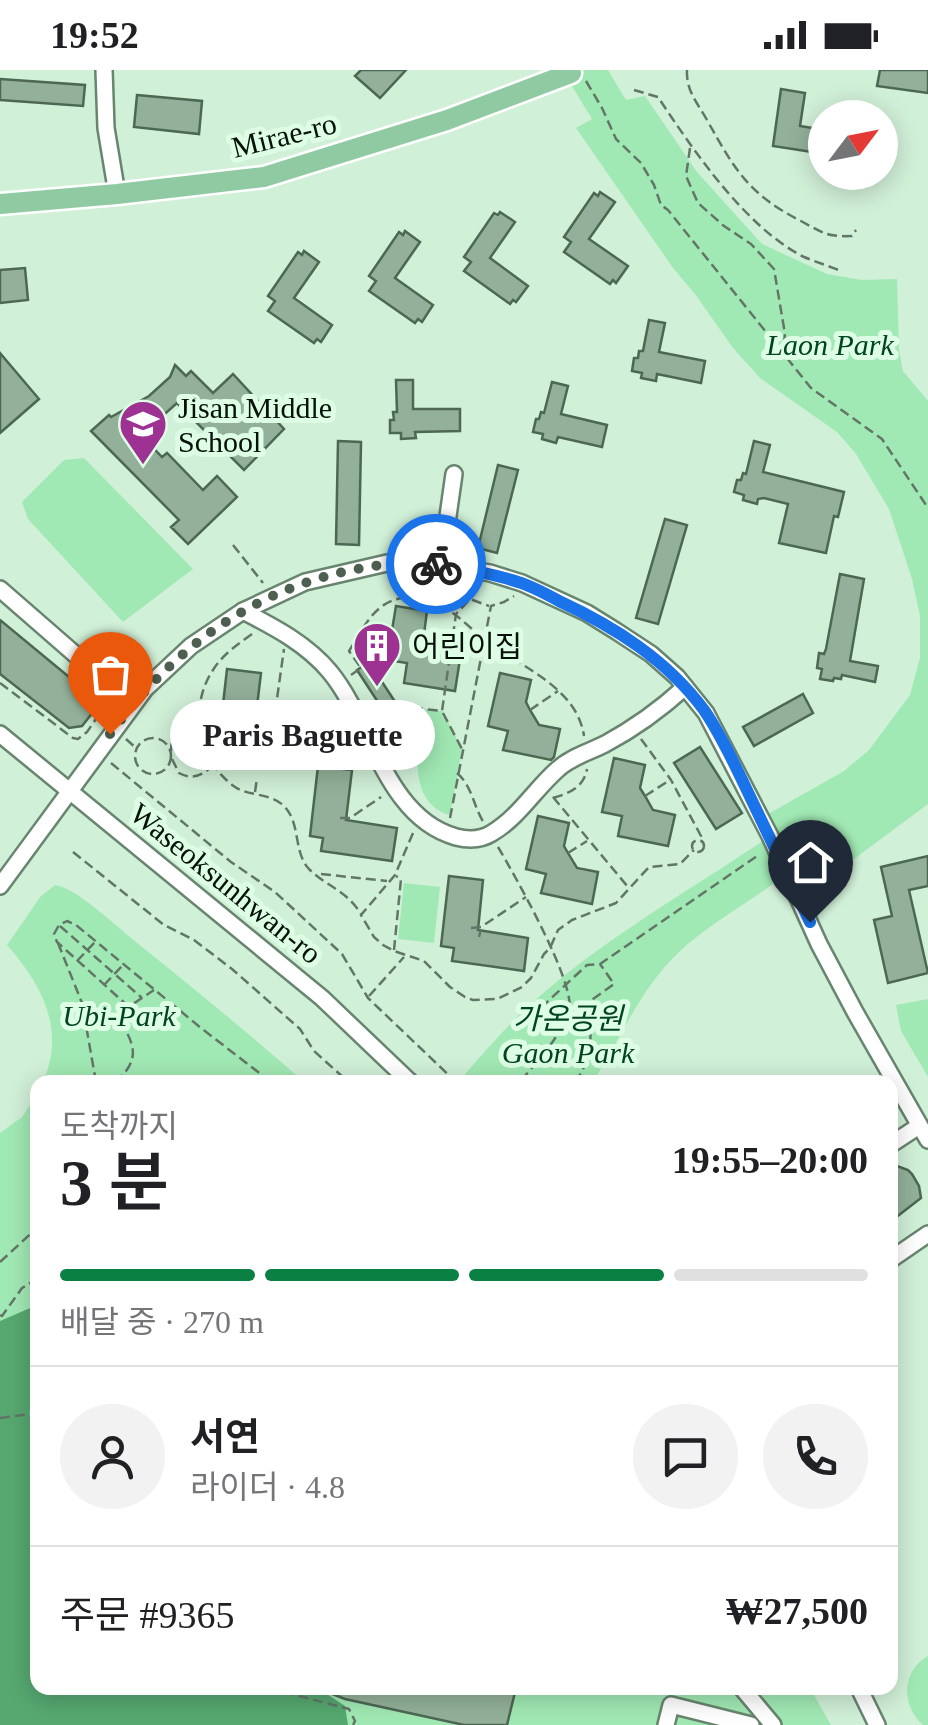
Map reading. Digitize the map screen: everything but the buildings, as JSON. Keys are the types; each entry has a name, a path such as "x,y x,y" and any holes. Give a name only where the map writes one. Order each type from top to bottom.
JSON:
{"main road":[{"name":"Mirae-ro","path":"0,204 264,177 448,120 575,72"}],"street":[{"path":"104,70 106,128 117,194"},
{"path":"441,565 454,474"},
{"path":"0,886 132,704 191,646 243,611 305,582 387,563 422,562 490,573 522,583 587,614 650,654 685,686 721,738 837,978 891,1075"},
{"path":"0,590 132,704"},
{"path":"243,611 286,636 309,660 326,667 347,695 394,788 419,817 447,834 472,840 491,834 525,805 560,766 606,744 667,704 685,686"},
{"path":"622,712 634,725"},
{"name":"Waseoksunhwan-ro","path":"0,734 322,998 403,1075"},
{"path":"898,1087 924,1133 898,1142"},
{"path":"898,1255 928,1234"},
{"path":"666,1725 674,1695"},
{"path":"748,1695 773,1725"},
{"path":"862,1695 877,1725"},
{"path":"671,1705 751,1725"}],"path":[{"path":"687,70 686,84 727,157 766,202 830,237 852,236 856,230"},
{"path":"575,72 602,108 616,140 641,163 661,205 811,388 882,439 928,508"},
{"path":"634,90 658,97 690,146 765,230 802,256 841,271"},
{"path":"690,146 686,176 698,203 751,244 774,269 785,334 783,353"},
{"path":"233,545 274,596"},
{"path":"462,749 442,711 456,614 470,598 491,606 510,599 522,583"},
{"path":"362,668 349,650 375,610 402,598 418,598 456,614 486,640 559,690 579,716 587,771 577,788 553,798 629,888"},
{"path":"447,834 491,606"},
{"path":"270,625 235,646 210,674 200,715 204,750 236,788 284,804 308,868 352,899 374,937 394,952 424,962 465,998 498,999 522,987 558,930 572,920 616,903 649,867 680,864 694,850 694,842 701,840"},
{"path":"273,727 286,636"},
{"path":"436,663 442,652 451,650"},
{"path":"0,684 72,738 78,739 87,732 105,706"},
{"path":"530,710 559,690"},
{"path":"398,706 442,711"},
{"path":"634,725 671,780 701,836 705,845 702,851 694,850"},
{"path":"200,735 185,731 177,734 172,739 171,753 166,769 156,774 145,772 137,764 135,758 141,743 150,738 166,743 171,753 176,770 184,776 195,777 213,765"},
{"path":"111,764 275,892 342,954 368,998 449,1075"},
{"path":"457,772 467,783 476,810 527,896 566,984 571,1006 560,1029 525,1075"},
{"path":"255,793 257,778"},
{"path":"644,796 671,780"},
{"path":"340,818 350,818 394,788"},
{"path":"362,915 395,875 419,817"},
{"path":"349,828 350,818"},
{"path":"568,853 588,840"},
{"path":"519,1028 587,966 600,964 766,851"},
{"path":"73,852 164,925 194,940 232,969 300,1029 314,1050 342,1075"},
{"path":"316,874 389,882"},
{"path":"394,952 401,879 395,875"},
{"path":"471,928 481,927 527,896"},
{"path":"95,1075 82,1003 54,934 58,925 68,921 262,1075"},
{"path":"58,925 142,998"},
{"path":"479,938 481,927"},
{"path":"77,961 96,941"},
{"path":"57,942 129,1007"},
{"path":"368,998 405,956"},
{"path":"104,985 124,964"},
{"path":"580,1075 590,1048 586,1004 614,984 600,964"},
{"path":"109,1020 155,990"},
{"path":"116,1015 135,1050 130,1067 122,1075"},
{"path":"0,1262 30,1234"},
{"path":"0,1315 30,1283"},
{"path":"0,1418 30,1414"},
{"path":"296,1695 348,1708 354,1725"}],"green space":[{"name":"Laon Park","path":"562,70 608,70 626,100 645,96 697,172 762,244 827,274 862,280 897,279 903,371 928,401 928,804 799,900 786,874 691,941 653,982 597,1075 464,1075 512,1022 559,980 769,837 761,818 844,771 869,750 910,695 920,658 920,616 912,579 889,509 856,454 837,432 760,378 733,348 576,128 592,119"},
{"path":"84,458 193,569 123,622 28,519 22,502 64,460"},
{"path":"423,709 442,711 462,749 450,815 436,809 421,785 417,754"},
{"path":"404,883 440,887 434,943 398,939"},
{"name":"Ubi-Park","path":"55,885 73,892 296,1075 45,1075 52,1044 47,1009 31,976 7,945 41,896"},
{"path":"928,999 928,1077 901,1031 896,1005"},
{"name":"Ubi-Park","path":"30,1105 30,1695 814,1695 831,1725 0,1725 0,1133 22,1117"},
{"path":"928,1656 928,1725 923,1725 911,1708 907,1689 913,1670"}],"shaded area":[{"path":"30,1308 30,1695 328,1695 345,1706 348,1725 0,1725 0,1321"}],"way so far":[{"path":"110,734 145,689 191,646 243,611 305,582 338,573 387,563 436,564"}],"place":[{"name":"Jisan Middle School","path":"143,466"},
{"name":"어린이집","path":"377,688"},
{"name":"Paris Baguette","path":"110,734"}],"route":[{"path":"436,564 522,583 616,631 677,677 721,738 810,922"}],"park label":[{"name":"가온공원 Gaon Park","path":"568,1035"}]}
